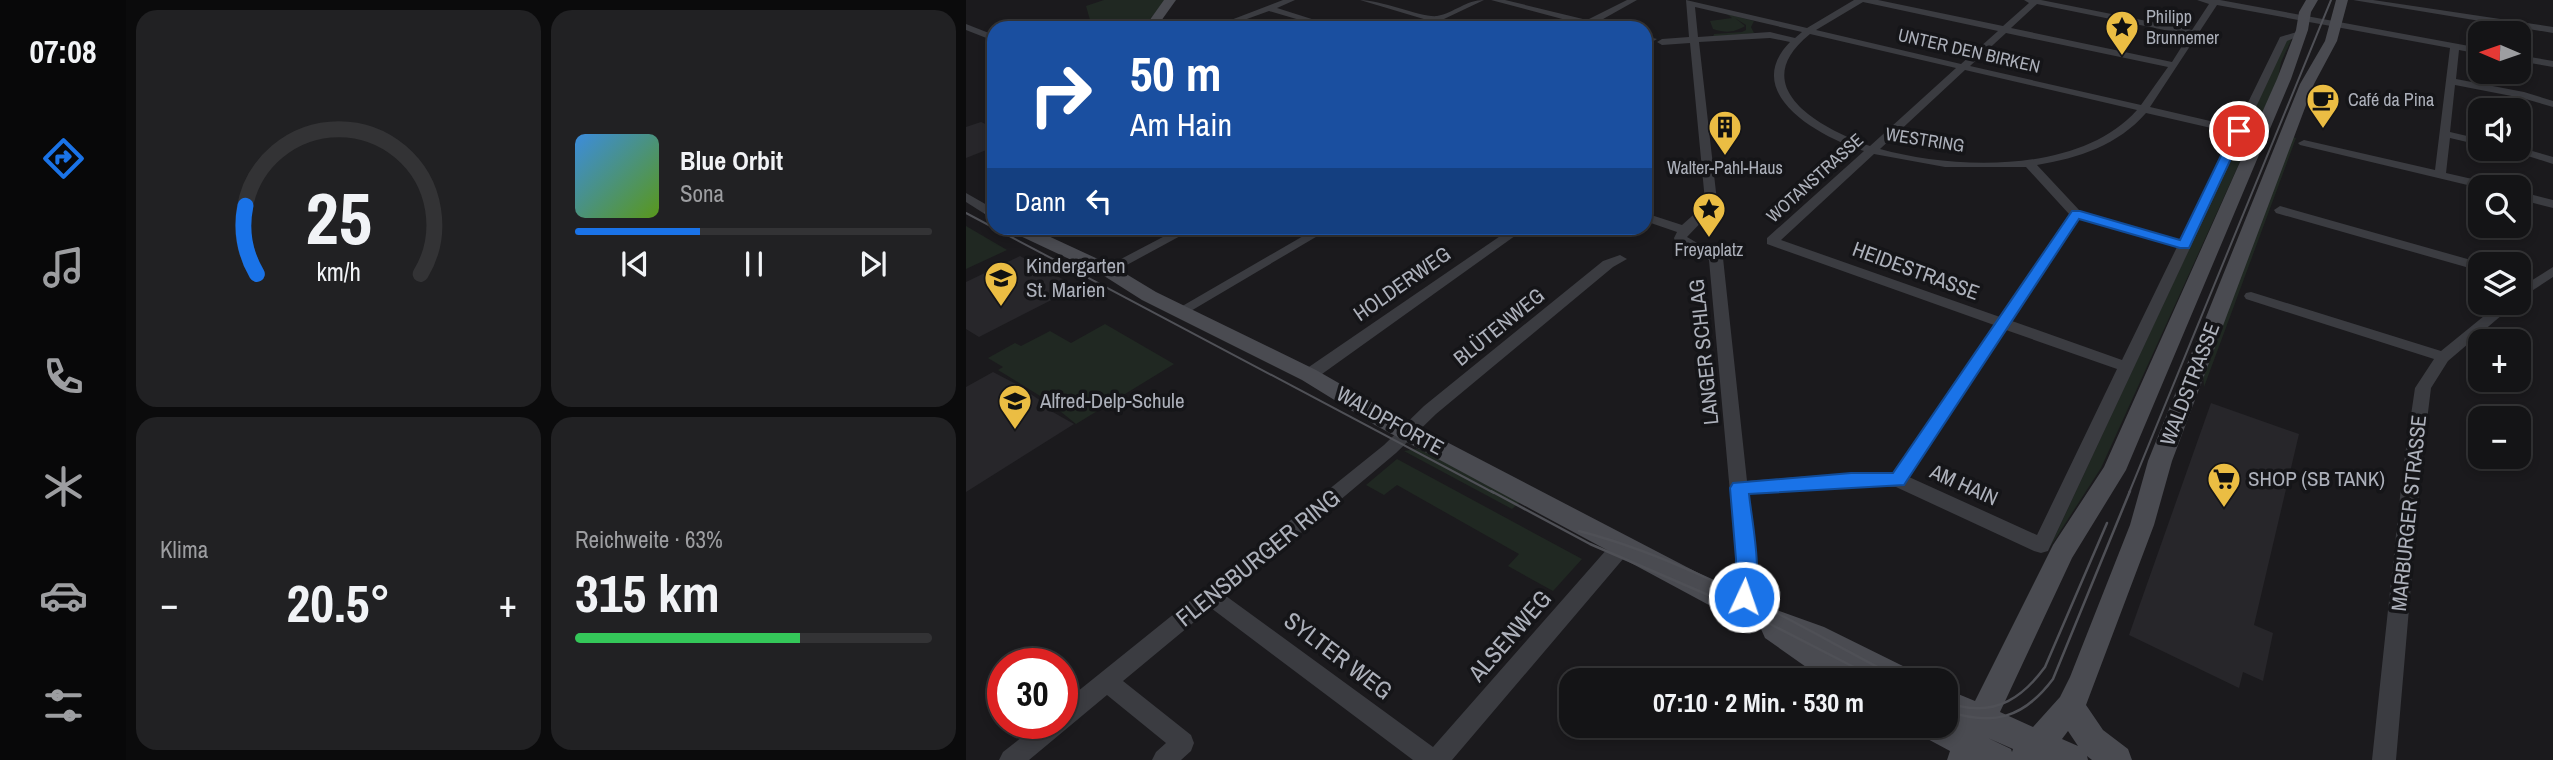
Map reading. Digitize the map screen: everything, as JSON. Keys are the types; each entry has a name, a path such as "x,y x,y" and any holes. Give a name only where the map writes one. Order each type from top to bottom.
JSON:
{"main road":[{"path":"1155,21 1170,0"},
{"name":"WALDSTRASSE","path":"1970,742 2062,552 2114,470 2284,79 2312,0"},
{"name":"WALDSTRASSE","path":"2030,752 2070,707 2082,683 2142,525 2160,461 2307,83 2331,41 2338,12"},
{"name":"WALDPFORTE","path":"1031,235 1107,270 1179,312 1309,375 1408,432 1751,614 1831,668"},
{"name":"WALDPFORTE","path":"1751,614 1814,636 1877,668"},
{"path":"2070,707 2092,741 2117,760"},
{"path":"1958,722 1970,742 2000,760"},
{"path":"1970,742 2073,760"}],"street":[{"path":"1233,21 1291,0"},
{"path":"1364,0 1443,21"},
{"path":"1432,21 1480,0"},
{"path":"1494,0 1580,21"},
{"path":"1592,21 1633,0"},
{"name":"WESTRING","path":"1860,0 1797,41 1782,57 1778,80 1788,103 1832,134 1872,149 1946,163 2028,162 2088,148 2121,131 2143,109 2215,1"},
{"path":"1866,0 2172,65"},
{"path":"2033,0 2194,33"},
{"name":"WOTANSTRASSE","path":"1772,241 2005,29 2033,0"},
{"path":"2201,0 2215,1 2302,26 2338,12 2468,49"},
{"path":"2357,0 2553,30"},
{"path":"1652,219 1684,230 1707,210 1711,201 1690,2"},
{"name":"UNTER DEN BIRKEN","path":"1690,2 2239,131"},
{"path":"1268,8 1312,21"},
{"name":"WALDSTRASSE","path":"2041,545 2283,38 2302,26"},
{"path":"966,27 987,35"},
{"path":"1652,40 1695,44 1769,35 1797,41"},
{"path":"2440,175 2455,46"},
{"path":"2531,60 2553,64"},
{"path":"2451,81 2524,95 2553,104"},
{"path":"2445,134 2468,139"},
{"path":"2304,143 2468,182"},
{"path":"2531,155 2553,161"},
{"path":"2028,162 2076,214 2185,245"},
{"path":"966,197 987,209"},
{"path":"2531,198 2553,204"},
{"path":"2280,210 2468,264"},
{"path":"1898,480 2076,214"},
{"name":"LANGER SCHLAG","path":"1684,230 1680,238 1716,258 1751,614"},
{"path":"1107,270 1175,235"},
{"path":"1179,312 1313,235"},
{"name":"HOLDERWEG","path":"1309,375 1510,235"},
{"name":"HEIDESTRASSE","path":"1772,241 2126,367"},
{"name":"BLÜTENWEG","path":"1408,432 1430,410 1587,281 1608,264 1620,259"},
{"path":"2533,284 2553,271"},
{"path":"2251,296 2443,357"},
{"name":"MARBURGER STRASSE","path":"2384,760 2418,415 2423,388 2443,357 2494,315"},
{"name":"FLENSBURGER RING","path":"1078,705 1349,484 1408,432"},
{"name":"AM HAIN","path":"1739,488 1851,480 1898,480 2041,545"},
{"name":"ALSENWEG","path":"1437,760 1622,546"},
{"name":"SYLTER WEG","path":"1211,596 1432,760"},
{"path":"1107,682 1183,743 1164,760"},
{"path":"1011,760 1037,739"}],"shaded area":[{"path":"1104,0 1165,0 1148,21 1089,21 1086,6"},
{"path":"1727,14 1754,21 1751,27 1754,33 1713,37 1714,34 1746,30 1746,25 1735,18 1745,26 1729,32 1713,29 1710,21 1732,18"},
{"path":"2293,36 2281,62 2278,78 2101,468 2050,547 2286,41"},
{"path":"981,122 987,125 987,150 966,158 966,127"},
{"path":"2292,137 2296,138 2204,387 2203,375"},
{"path":"966,226 1007,250 966,269"},
{"name":"Kindergarten St. Marien","path":"1020,256 1077,287 979,337 966,329 966,282"},
{"path":"1105,324 1174,364 1076,424 1045,399 998,370 1003,367 988,358 1015,343 1021,346 1050,331 1071,343"},
{"name":"Alfred-Delp-Schule","path":"993,372 1016,384 1041,401 1042,406 1074,424 966,492 966,387"},
{"path":"2211,403 2299,434 2254,625 2273,633 2263,681 2243,672 2239,688 2129,635"},
{"path":"1423,450 1521,501 1512,509 1404,451"},
{"path":"1397,459 1582,559 1553,591 1508,566 1519,554 1397,485 1384,495 1366,485"}],"tram line":[{"path":"2129,493 2331,0"},
{"path":"966,213 987,224"},
{"path":"1007,235 1494,493"},
{"path":"1491,491 1590,544 1743,610 1856,668"},
{"path":"1958,715 1978,718 2006,716 2030,703 2053,679 2130,491"},
{"path":"1959,706 1997,706 2018,695 2037,678 2045,667 2107,523"},
{"path":"1579,531 1664,559 1705,577 1880,668"}],"place":[{"name":"Philipp Brunnemer","path":"2122,57"},
{"name":"Café da Pina","path":"2323,130"},
{"name":"Walter-Pahl-Haus","path":"1725,157"},
{"name":"Freyaplatz","path":"1709,239"},
{"name":"Kindergarten St. Marien","path":"1001,308"},
{"name":"Alfred-Delp-Schule","path":"1015,431"},
{"name":"SHOP (SB TANK)","path":"2224,509"}],"route":[{"path":"1744,597 1746,559 1739,488 1851,480 1898,480 2076,214 2185,245 2239,131"}]}
